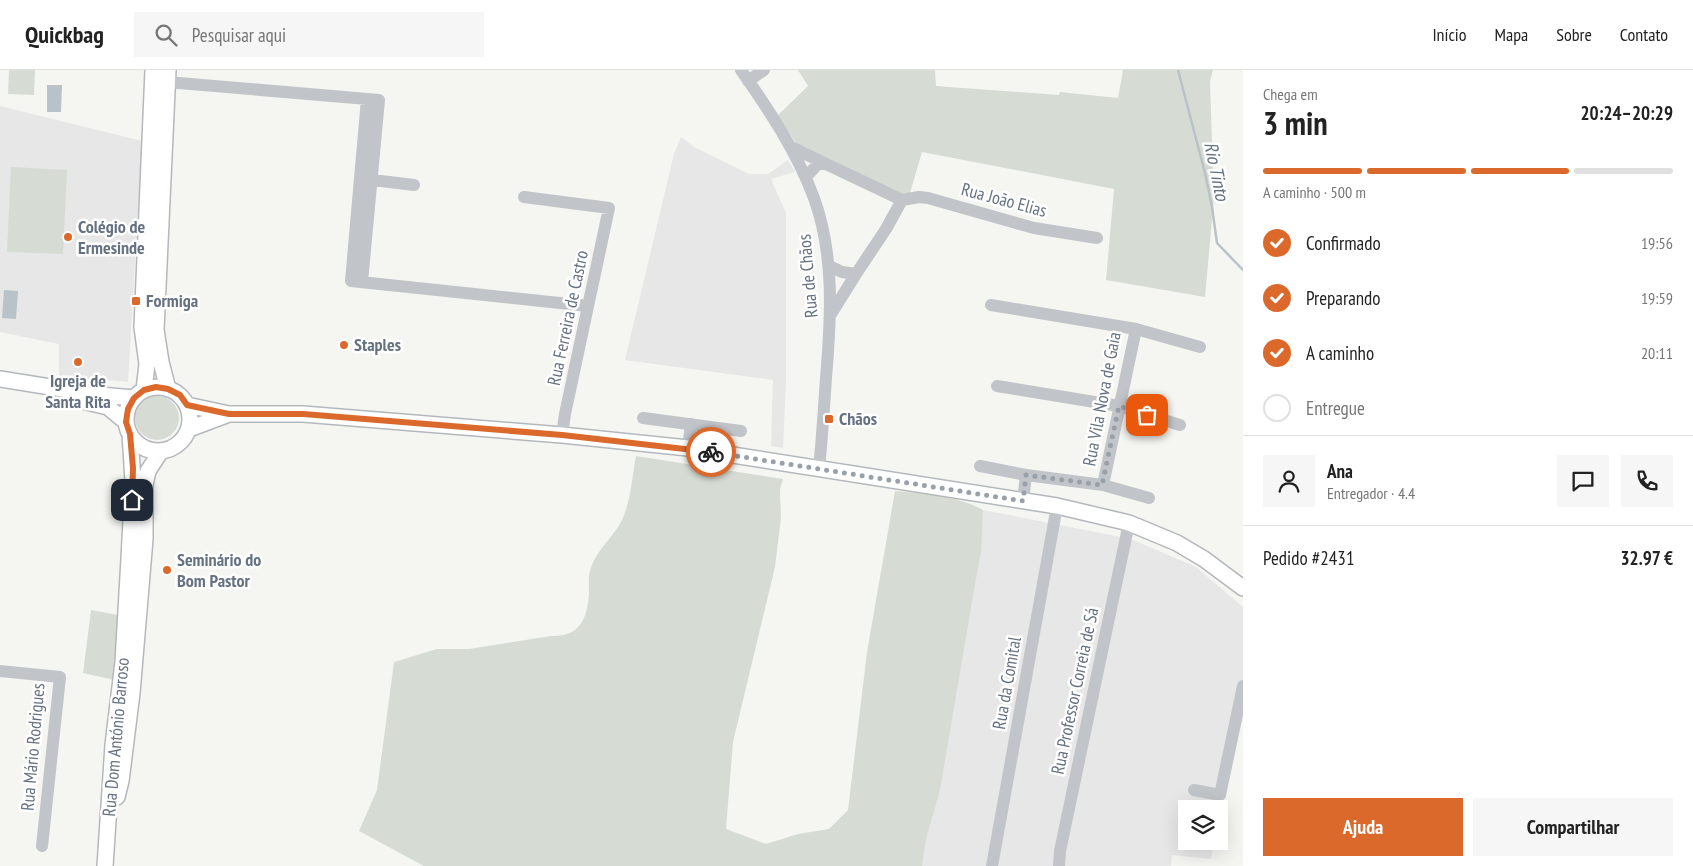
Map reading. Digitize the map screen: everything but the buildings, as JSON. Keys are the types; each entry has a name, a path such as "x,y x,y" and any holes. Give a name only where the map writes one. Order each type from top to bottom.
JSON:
{"main road":[{"path":"128,428 128,409 139,394 147,364 142,327 153,70"},
{"path":"164,74 156,330 168,389"},
{"path":"0,379 100,395 139,394 156,387 168,389 180,395 187,405 191,417 189,429 183,440 173,448 161,451 148,450 137,444 128,428 108,407 96,403 0,390"},
{"path":"187,405 229,414 303,414 562,435 688,448 1057,506 1129,524 1177,543 1204,559 1243,588"},
{"path":"189,429 229,414"},
{"name":"Rua Dom António Barroso","path":"108,832 113,746 123,662 133,481 128,428"},
{"name":"Rua Dom António Barroso","path":"108,832 121,781 132,693 145,539 145,485 148,471 161,451"},
{"path":"105,866 108,832"}],"street":[{"name":"Rua de Chãos","path":"741,70 791,146 815,200 824,234 829,266 831,314 819,469"},
{"path":"748,81 764,70"},
{"path":"152,112 157,102 164,74 373,100"},
{"path":"362,282 373,180 373,100"},
{"path":"373,100 351,280 588,306"},
{"path":"791,146 902,200 886,230 831,314"},
{"path":"806,177 817,165 824,162"},
{"path":"373,180 414,185"},
{"name":"Rua João Elias","path":"902,200 919,196 1034,228 1097,238"},
{"name":"Rua Ferreira de Castro","path":"524,197 609,208 562,435"},
{"path":"829,266 842,272 856,274"},
{"name":"Rua Vila Nova de Gaia","path":"980,466 1026,475 1102,485 1136,328 991,305"},
{"path":"1136,328 1200,346"},
{"path":"997,386 1119,406 1180,425"},
{"path":"643,418 740,431"},
{"path":"688,448 691,424"},
{"path":"1023,501 1026,475"},
{"path":"1102,485 1149,498"},
{"name":"Rua da Comital","path":"992,866 1057,506"},
{"name":"Rua Professor Correia de Sá","path":"1059,866 1060,850 1129,524"},
{"name":"Rua Mário Rodrigues","path":"0,671 60,677 42,846"},
{"path":"1194,790 1220,794 1243,686"}],"shaded area":[{"path":"9,70 35,70 34,95 8,94"},
{"path":"798,70 935,70 936,86 1059,95 1060,92 1118,98 1123,70 1213,70 1210,82 1214,198 1205,297 1106,280 1114,189 922,152 910,193 901,193 797,145 778,115 808,86"},
{"path":"47,85 62,85 61,112 47,112"},
{"name":"Colégio de Ermesinde","path":"0,106 142,141 128,382 59,376 59,344 0,332"},
{"path":"681,137 694,147 749,174 768,174 788,160 795,172 771,179 786,213 786,381 783,448 771,446 773,380 625,360 674,154"},
{"path":"11,167 67,170 63,254 7,252"},
{"path":"4,290 18,291 16,319 2,318"},
{"path":"161,396 173,402 178,409 178,427 173,434 166,439 153,440 145,437 138,430 135,414 138,406 145,399"},
{"path":"636,456 783,479 780,489 781,518 775,567 733,742 726,829 766,844 798,834 829,829 848,810 867,652 895,491 951,498 983,510 981,552 940,790 926,839 922,866 424,866 359,831 377,790 394,662 437,649 469,649 561,636 575,630 580,625 586,612 592,564 618,527 625,512"},
{"path":"983,510 1131,539 1196,567 1243,607 1243,699 1223,800 1178,800 1178,850 1212,850 1211,859 1172,855 1171,866 921,866 937,759"},
{"path":"91,610 118,615 114,680 83,673"}],"waterway":[{"name":"Rio Tinto","path":"1178,70 1205,173 1217,243 1243,270"}],"way so far":[{"path":"711,452 1023,501 1026,475 1102,485 1119,406 1147,415"}],"place":[{"name":"Colégio de Ermesinde","path":"68,237"},
{"name":"Formiga","path":"136,301"},
{"name":"Staples","path":"344,345"},
{"name":"Igreja de Santa Rita","path":"78,362"},
{"name":"Chãos","path":"829,419"},
{"name":"Seminário do Bom Pastor","path":"167,570"}],"route":[{"path":"132,500 133,468 130,434 126,422 128,409 134,398 144,390 156,387 168,389 180,395 187,405 229,414 303,414 562,435 711,452"}]}
